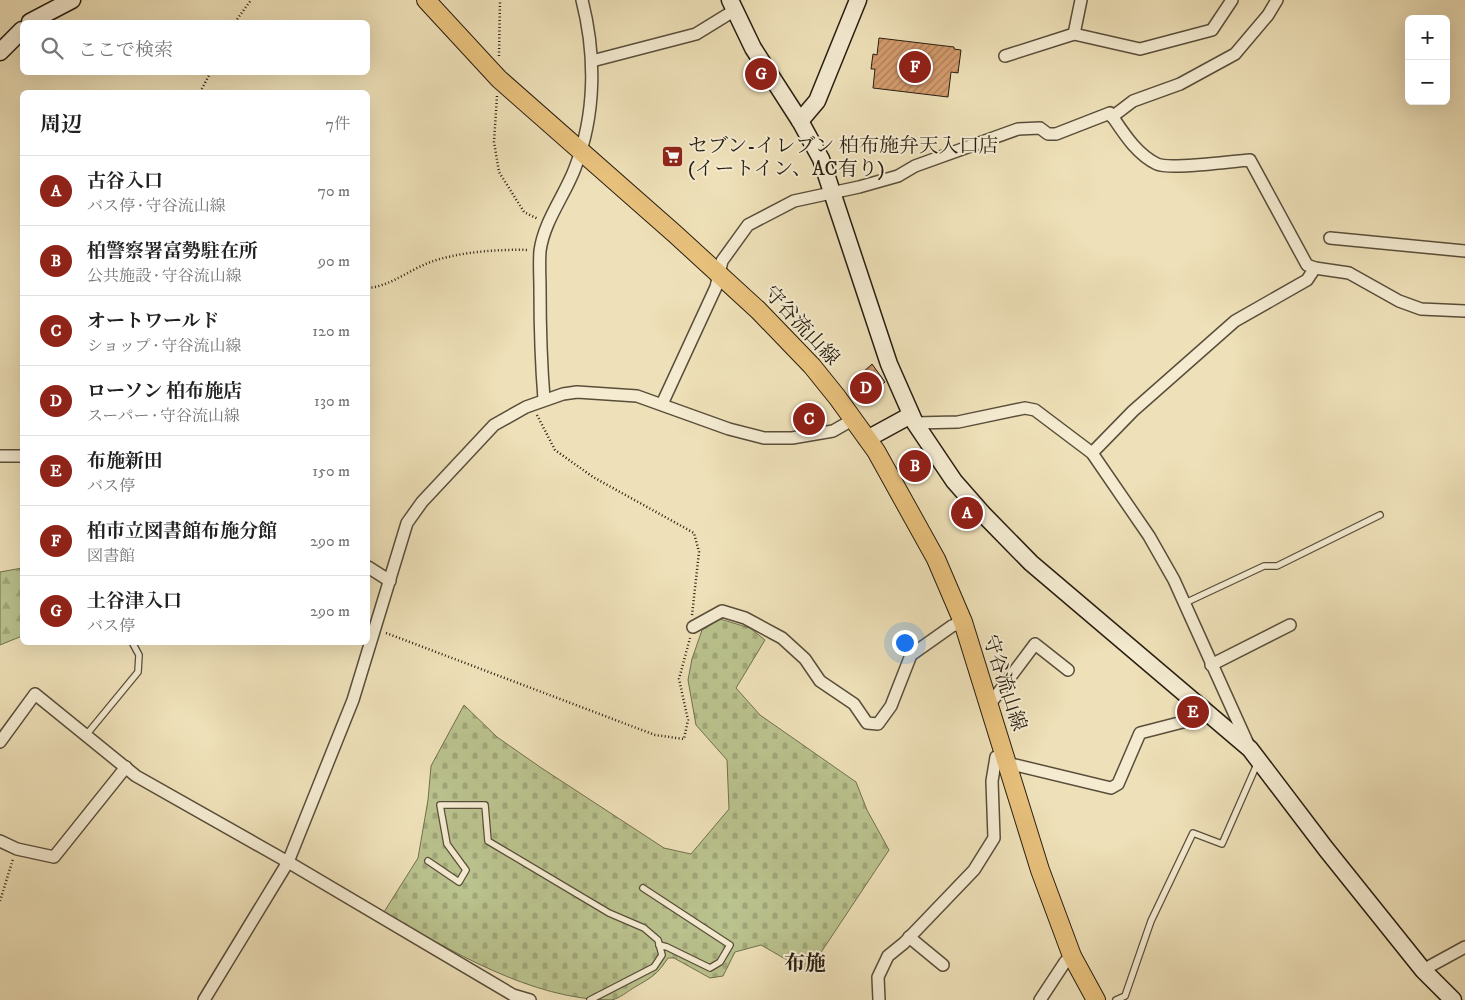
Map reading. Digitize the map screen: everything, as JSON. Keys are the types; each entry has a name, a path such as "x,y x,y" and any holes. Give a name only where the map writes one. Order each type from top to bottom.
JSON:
{"main road":[{"name":"守谷流山線","path":"426,0 499,79 719,274 812,366 854,419 928,544 963,622 1040,870 1072,956 1096,1000"}],"street":[{"path":"34,20 72,0"},
{"path":"544,399 539,345 540,251 549,224 576,167 590,109 592,61 590,32 582,0"},
{"path":"800,121 817,101 858,0"},
{"path":"1074,34 1081,0"},
{"path":"1005,56 1074,34 1140,49 1212,30 1232,0"},
{"path":"1112,117 1133,101 1180,84 1235,54 1268,15 1276,0"},
{"path":"592,61 696,34 732,5 753,48 800,121 821,159 878,337 913,419 962,492 1007,540 1255,754"},
{"path":"0,52 20,32"},
{"path":"662,404 716,287 722,261 748,225 794,200 832,193 898,176 914,166 1018,129 1040,128 1048,134 1056,134 1110,113 1132,144 1159,164 1201,165 1250,160 1308,265 1315,268 1349,272 1384,293 1421,309 1465,311"},
{"path":"1330,238 1465,251"},
{"path":"1092,453 1133,411 1235,321 1307,280 1315,268"},
{"path":"204,1000 288,862 353,700 407,523 422,502 494,425 544,399 577,392 637,396 729,429 764,438 792,438 833,431 854,419"},
{"path":"867,439 913,419 958,422 1025,408 1035,410 1092,453 1149,536 1185,604 1211,665 1255,754 1326,849 1423,970 1453,1000"},
{"path":"0,456 20,456"},
{"path":"370,568 390,581"},
{"path":"694,627 722,611 745,618 782,638 804,659 820,681 854,704 868,723 878,724 891,706 911,655 952,626 963,622"},
{"path":"1211,665 1290,625"},
{"path":"990,704 1035,644 1068,670"},
{"path":"0,742 35,694 87,734 136,776 288,862 513,995 530,1000"},
{"path":"879,1000 878,977 888,956 974,870 994,838 992,781 996,757 1111,788 1118,784 1140,732 1210,715"},
{"path":"0,841 17,849 54,856 126,767"},
{"path":"909,937 943,965"},
{"path":"1423,970 1465,947"},
{"path":"1040,1000 1065,962 1072,956"}],"lane":[{"path":"1185,604 1264,566 1277,566 1380,515"},
{"path":"87,734 138,672 139,655 134,645"},
{"path":"1116,1000 1125,996 1151,922 1193,833 1222,844 1255,754"},
{"path":"428,861 459,882 466,870 447,844 440,806 485,805 488,841 609,913 644,928 658,940 662,955 654,967 590,1000"},
{"path":"643,888 730,945 720,962 710,968 668,947 659,945"}],"path":[{"path":"236,20 251,0"},
{"path":"500,0 499,79 495,102 494,142 500,172 524,212 549,224"},
{"path":"201,90 209,75"},
{"path":"370,288 379,287 429,262 495,249 540,251"},
{"path":"375,629 655,735 684,739 688,720 679,679 694,627 692,610 698,552 694,533 593,477 556,450 532,405"},
{"path":"0,901 17,849"}],"green space":[{"path":"20,568 20,637 0,645 0,572"},
{"path":"720,619 750,628 765,640 736,688 760,715 856,782 867,810 889,850 808,972 761,945 735,952 723,976 710,978 674,958 668,958 654,975 617,998 611,1000 581,998 551,992 492,970 436,942 384,912 418,858 428,800 431,766 464,705 497,737 540,767 664,848 691,854 729,809 727,760 696,725 688,680 692,659 702,630"}],"building":[{"path":"879,38 954,47 954,49 961,50 958,73 951,72 948,97 873,88 875,69 871,69 873,54 877,55"},
{"path":"872,364 885,382 865,401 850,384"}],"place":[{"name":"柏市立図書館布施分館","path":"915,67"},
{"name":"土谷津入口","path":"761,74"},
{"name":"セブン-イレブン 柏布施弁天入口店 (イートイン、AC有り)","path":"672,157"},
{"name":"ローソン 柏布施店","path":"866,388"},
{"name":"オートワールド","path":"809,419"},
{"name":"柏警察署富勢駐在所","path":"915,466"},
{"name":"古谷入口","path":"967,513"},
{"name":"布施新田","path":"1193,712"}],"district":[{"name":"布施","path":"805,964"}]}
